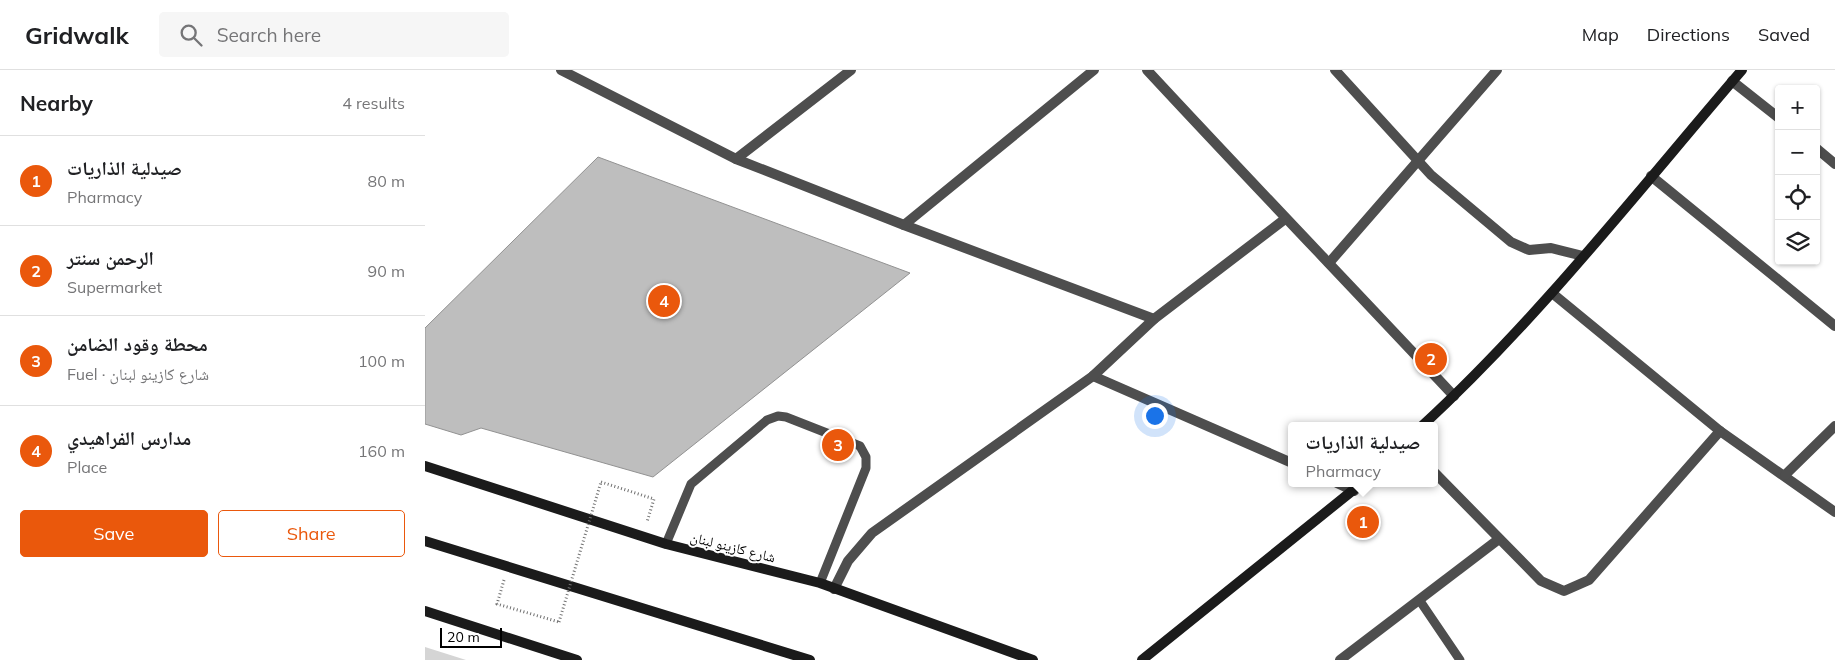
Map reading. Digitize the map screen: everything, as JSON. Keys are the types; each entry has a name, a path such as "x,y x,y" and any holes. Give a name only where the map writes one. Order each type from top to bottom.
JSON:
{"main road":[{"path":"1426,422 1454,396 1552,293 1742,70"},
{"name":"شارع كازينو لبنان","path":"425,466 666,544 820,584 990,643 1033,660"},
{"path":"1141,660 1358,487"},
{"path":"425,541 810,660"},
{"path":"425,611 577,660"}],"street":[{"path":"561,70 736,159 903,225 1154,319"},
{"path":"736,159 851,70"},
{"path":"903,225 1094,70"},
{"path":"1147,70 1285,219 1454,396"},
{"path":"1335,70 1431,175 1511,242 1529,250 1551,248 1583,256"},
{"path":"1329,263 1497,70"},
{"path":"1732,81 1775,115"},
{"path":"1820,151 1835,164"},
{"path":"1651,176 1835,326"},
{"path":"834,589 848,561 872,533 1093,376 1154,319 1285,219"},
{"path":"1552,293 1721,431 1835,512"},
{"path":"1093,376 1288,462"},
{"path":"1785,476 1835,426"},
{"path":"1438,476 1541,581 1565,591 1589,580 1721,431"},
{"path":"1346,487 1354,491"},
{"path":"1340,660 1499,539"}],"lane":[{"path":"666,544 691,484 767,420 773,417 786,417 860,446 867,457 867,468 820,584"},
{"path":"1420,600 1460,660"}],"path":[{"path":"508,567 497,604 559,622 601,482 654,499 643,537"}],"shaded area":[{"path":"425,647 466,660 425,660"}],"building":[{"path":"598,157 910,273 653,477 481,428 461,435 425,424 425,328"}],"place":[{"name":"مدارس الفراهيدي","path":"664,301"},
{"name":"الرحمن سنتر","path":"1431,359"},
{"name":"محطة وقود الضامن","path":"838,445"},
{"name":"صيدلية الذاريات","path":"1363,522"}]}
